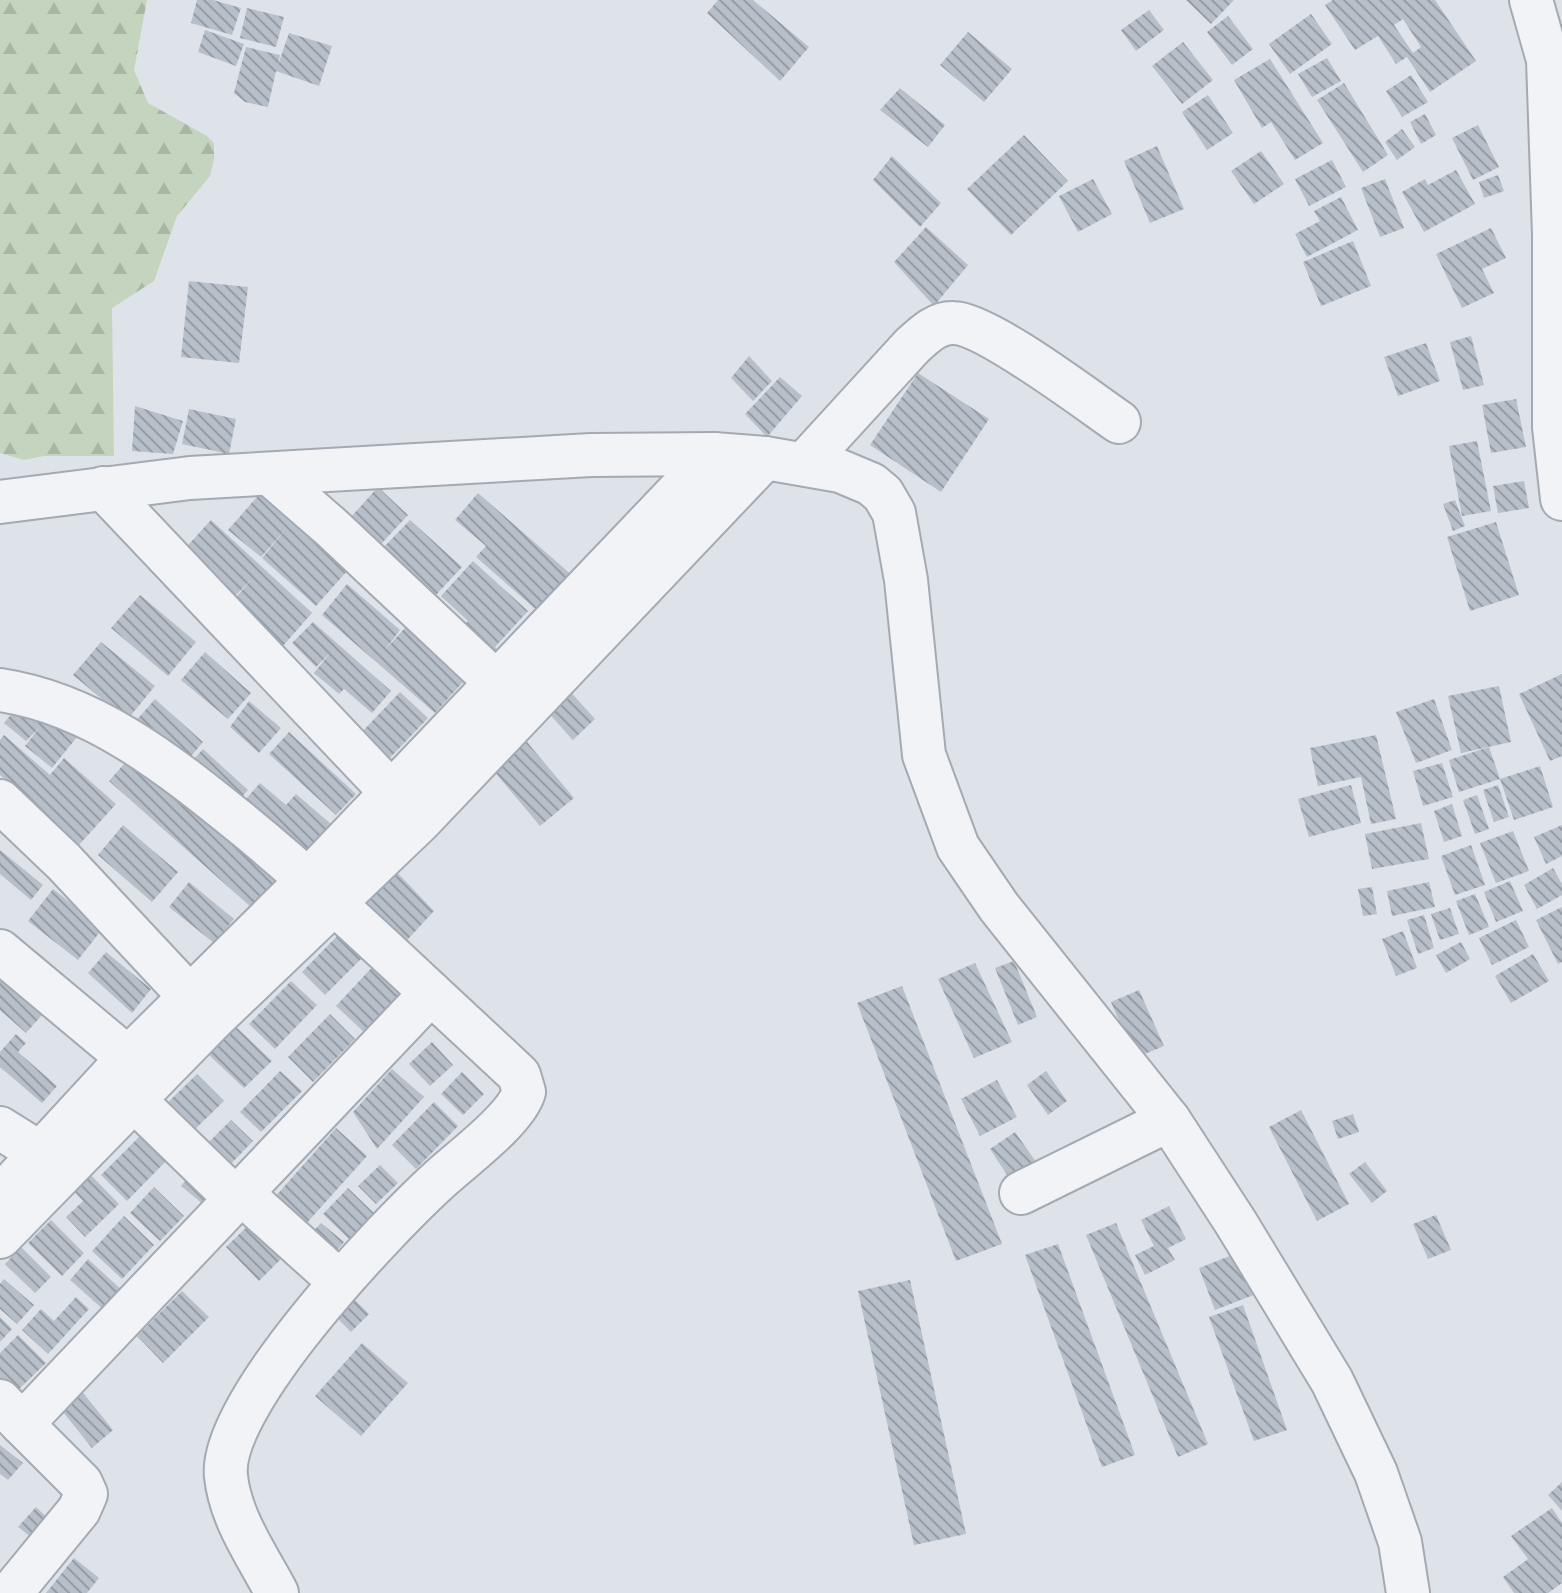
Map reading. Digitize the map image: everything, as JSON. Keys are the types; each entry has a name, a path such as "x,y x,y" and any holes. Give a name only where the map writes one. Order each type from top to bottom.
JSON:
{"street":[{"path":"1531,0 1555,56 1554,427 1562,499"},
{"path":"0,1197 128,1058 200,1008 322,891 420,821 785,461 931,330 951,322 968,325 1000,341 1119,422"},
{"path":"322,891 391,792 714,454"},
{"path":"0,502 190,478 591,455 714,454 785,461 853,476 871,484 889,502 902,551 924,755 958,847 999,907 1169,1120 1332,1381 1376,1473 1400,1542 1408,1593"},
{"path":"270,474 497,683"},
{"path":"103,488 391,792"},
{"path":"0,690 22,693 58,705 122,734 201,790 322,891 519,1075 524,1084 523,1096 510,1115 431,1187 340,1282 256,1392 237,1429 226,1465 233,1510 277,1593"},
{"path":"0,801 64,862 200,1008"},
{"path":"0,951 128,1058"},
{"path":"11,1593 79,1510 86,1494 81,1483 11,1412 237,1195 431,993"},
{"path":"0,1237 134,1100 200,1008"},
{"path":"134,1100 237,1195 340,1282"},
{"path":"1021,1193 1169,1120"},
{"path":"0,1128 40,1153"}],"green space":[{"path":"0,0 147,0 134,70 148,103 214,143 210,176 177,216 154,281 112,308 114,456 44,456 24,460 0,453"}],"building":[{"path":"197,0 213,0 241,8 232,35 191,23"},
{"path":"718,0 753,0 809,47 780,81 707,13"},
{"path":"1186,0 1234,0 1211,24"},
{"path":"1333,0 1435,0 1476,61 1430,92 1407,57 1396,64 1378,36 1355,50 1325,5","holes":["1403,19 1421,47 1413,53 1394,25"]},
{"path":"247,8 284,17 276,47 240,38"},
{"path":"1149,10 1164,30 1136,51 1121,30"},
{"path":"1311,14 1332,44 1290,74 1269,44"},
{"path":"1228,16 1253,49 1232,65 1207,32"},
{"path":"205,30 244,44 236,66 198,52"},
{"path":"968,32 1012,69 984,102 940,65"},
{"path":"289,33 332,46 319,86 276,71 268,107 245,102 234,93 246,47 280,55 278,65"},
{"path":"1183,42 1213,80 1182,104 1152,66"},
{"path":"1327,58 1341,81 1312,97 1298,74"},
{"path":"1270,59 1323,143 1295,160 1271,122 1262,128 1234,80"},
{"path":"1411,75 1428,102 1402,117 1386,91"},
{"path":"1344,83 1388,155 1363,172 1317,100"},
{"path":"900,88 945,125 928,147 880,110"},
{"path":"1208,95 1233,133 1207,150 1182,112"},
{"path":"1425,114 1436,135 1421,144 1410,122"},
{"path":"1478,125 1499,167 1473,180 1452,138"},
{"path":"1402,129 1415,147 1397,160 1385,142"},
{"path":"1024,135 1068,181 1011,235 967,189"},
{"path":"1157,146 1184,209 1150,223 1124,161"},
{"path":"1261,151 1284,184 1254,204 1231,171"},
{"path":"892,156 941,203 920,227 873,180"},
{"path":"1332,160 1346,187 1309,206 1295,179"},
{"path":"1456,170 1475,204 1424,232 1402,192 1425,179 1428,185"},
{"path":"1498,175 1504,191 1484,198 1479,182"},
{"path":"1093,179 1112,214 1078,232 1059,196"},
{"path":"1385,179 1404,228 1380,237 1361,188"},
{"path":"1341,197 1358,230 1307,257 1295,234 1320,221 1314,211"},
{"path":"926,227 968,265 934,306 894,262"},
{"path":"1491,228 1506,258 1482,269 1494,293 1462,308 1436,254"},
{"path":"1353,241 1371,286 1321,306 1303,262"},
{"path":"189,281 248,287 239,363 181,357"},
{"path":"1471,336 1484,385 1463,390 1450,342"},
{"path":"1426,343 1440,381 1398,396 1384,357"},
{"path":"749,356 772,381 753,401 731,378"},
{"path":"918,373 989,419 941,492 870,445"},
{"path":"780,377 802,396 767,437 745,414"},
{"path":"1516,399 1526,447 1491,453 1482,405"},
{"path":"135,406 183,421 173,454 132,451"},
{"path":"189,409 236,419 229,454 182,444"},
{"path":"1477,441 1491,511 1462,516 1449,446"},
{"path":"1524,481 1529,508 1498,513 1493,486"},
{"path":"378,487 408,515 381,544 351,517"},
{"path":"264,489 298,517 293,522 348,570 316,606 262,558 286,529 261,557 228,530"},
{"path":"478,493 574,577 541,614 476,557 486,546 455,520"},
{"path":"1455,500 1465,526 1453,531 1443,504"},
{"path":"211,520 312,613 282,647 231,603 252,579 230,601 179,555"},
{"path":"410,520 462,567 436,595 384,547"},
{"path":"1496,522 1519,595 1470,611 1447,537"},
{"path":"473,561 528,611 495,647 503,655 496,663 460,629 468,621 441,596"},
{"path":"347,584 400,630 385,650 413,619 472,672 435,713 322,615"},
{"path":"140,595 196,642 168,676 111,628"},
{"path":"313,622 391,691 372,713 344,689 339,694 314,673 330,653 316,667 292,643"},
{"path":"101,642 155,686 127,720 73,675"},
{"path":"205,652 251,693 228,719 181,680"},
{"path":"1562,674 1562,756 1550,761 1519,694"},
{"path":"1499,686 1511,742 1461,753 1448,696"},
{"path":"566,687 595,719 573,740 543,707"},
{"path":"400,692 428,718 388,760 360,734"},
{"path":"27,695 77,737 52,768 25,746 40,727 26,741 4,723"},
{"path":"155,699 203,742 183,766 134,723"},
{"path":"1434,699 1452,750 1416,763 1396,712"},
{"path":"249,701 281,728 259,753 230,727"},
{"path":"517,730 574,798 540,826 483,758"},
{"path":"289,732 356,794 336,815 269,754"},
{"path":"4,735 50,775 64,758 116,804 79,845 0,775 0,740"},
{"path":"1376,735 1396,819 1371,824 1361,777 1318,786 1310,748"},
{"path":"1489,747 1500,779 1459,792 1449,760"},
{"path":"203,749 248,790 232,808 186,768"},
{"path":"132,755 284,888 261,916 109,781"},
{"path":"1442,763 1453,797 1423,806 1413,771"},
{"path":"1540,766 1553,807 1514,820 1500,779"},
{"path":"260,783 286,805 296,794 332,825 303,860 240,806"},
{"path":"1351,785 1361,823 1309,837 1298,799"},
{"path":"1498,785 1509,817 1494,822 1483,790"},
{"path":"1477,795 1489,829 1475,834 1463,800"},
{"path":"1452,804 1462,836 1444,842 1434,811"},
{"path":"1421,823 1429,859 1372,869 1365,834"},
{"path":"123,825 178,872 152,902 98,855"},
{"path":"1562,825 1562,856 1546,864 1534,837"},
{"path":"1513,831 1529,871 1496,883 1480,843"},
{"path":"1471,845 1485,885 1455,895 1441,856"},
{"path":"0,850 43,885 31,900 0,874"},
{"path":"392,867 434,911 397,951 352,905"},
{"path":"1553,868 1562,884 1562,895 1537,909 1524,885"},
{"path":"1510,881 1523,911 1496,922 1484,892"},
{"path":"189,882 234,919 214,943 169,907"},
{"path":"1429,882 1435,907 1392,916 1387,891"},
{"path":"1372,887 1377,914 1363,916 1358,889"},
{"path":"53,889 103,928 78,960 28,921"},
{"path":"1475,894 1489,927 1469,935 1456,901"},
{"path":"1562,907 1562,962 1558,964 1536,920"},
{"path":"1450,908 1459,934 1440,940 1431,914"},
{"path":"1424,915 1434,948 1418,954 1407,920"},
{"path":"1516,920 1529,947 1492,965 1479,938"},
{"path":"343,930 367,953 325,995 302,972"},
{"path":"1403,931 1417,968 1396,976 1382,939"},
{"path":"1461,942 1470,959 1446,973 1436,955"},
{"path":"106,952 151,989 132,1013 88,973"},
{"path":"1533,954 1549,981 1511,1003 1495,976"},
{"path":"0,961 51,1005 26,1033 0,1010"},
{"path":"1014,961 1037,1017 1018,1025 995,968"},
{"path":"376,963 405,990 365,1033 336,1006"},
{"path":"975,963 1012,1042 974,1058 938,979"},
{"path":"291,981 317,1005 275,1049 249,1024"},
{"path":"902,986 1002,1244 956,1261 857,1003"},
{"path":"1139,990 1164,1046 1135,1058 1111,1002"},
{"path":"330,1014 355,1039 313,1082 288,1057"},
{"path":"235,1026 272,1061 244,1088 208,1054"},
{"path":"16,1034 26,1043 18,1052 57,1086 42,1103 0,1067 0,1052"},
{"path":"432,1042 453,1065 430,1086 409,1064"},
{"path":"392,1069 424,1097 377,1149 353,1112"},
{"path":"280,1071 302,1091 261,1132 240,1112"},
{"path":"1046,1071 1067,1101 1048,1115 1027,1085"},
{"path":"462,1072 484,1094 463,1115 441,1094"},
{"path":"197,1074 224,1101 188,1136 161,1109"},
{"path":"997,1080 1017,1117 980,1136 961,1099"},
{"path":"434,1102 458,1126 416,1169 392,1145"},
{"path":"1301,1110 1349,1204 1317,1221 1269,1127"},
{"path":"1353,1114 1359,1132 1338,1139 1332,1121"},
{"path":"231,1120 253,1141 225,1170 202,1149"},
{"path":"336,1128 367,1156 305,1225 274,1198"},
{"path":"144,1132 169,1158 127,1201 101,1175"},
{"path":"1015,1132 1039,1166 1013,1184 990,1149"},
{"path":"1365,1162 1387,1191 1372,1203 1349,1174"},
{"path":"380,1165 398,1183 376,1204 358,1186"},
{"path":"86,1170 119,1204 85,1237 66,1217 83,1201 70,1187"},
{"path":"193,1171 221,1195 209,1209 181,1186"},
{"path":"154,1187 184,1216 160,1241 130,1213"},
{"path":"348,1188 374,1213 349,1239 323,1214"},
{"path":"1169,1206 1186,1239 1168,1248 1175,1260 1145,1275 1135,1255 1154,1246 1141,1220"},
{"path":"1436,1215 1451,1250 1428,1259 1413,1224"},
{"path":"124,1216 154,1245 122,1279 92,1251"},
{"path":"256,1218 289,1251 259,1281 226,1247"},
{"path":"51,1220 84,1253 62,1276 28,1243"},
{"path":"321,1223 344,1242 330,1259 306,1239"},
{"path":"1116,1223 1208,1444 1178,1457 1086,1235"},
{"path":"1058,1244 1135,1455 1102,1467 1025,1255"},
{"path":"21,1247 51,1277 35,1293 5,1264"},
{"path":"1240,1252 1256,1294 1215,1310 1199,1268"},
{"path":"88,1259 124,1292 106,1312 70,1280"},
{"path":"4,1279 34,1305 17,1324 0,1309 0,1284"},
{"path":"910,1280 966,1534 914,1545 858,1291"},
{"path":"182,1291 209,1317 163,1363 137,1336"},
{"path":"350,1295 369,1314 351,1332 332,1313"},
{"path":"76,1297 89,1309 48,1354 22,1330 41,1309 54,1321"},
{"path":"1243,1305 1287,1430 1254,1441 1209,1317"},
{"path":"0,1317 12,1329 0,1342"},
{"path":"18,1335 46,1363 15,1393 0,1378 0,1353"},
{"path":"362,1343 408,1383 361,1436 315,1396"},
{"path":"80,1389 113,1430 92,1448 59,1407"},
{"path":"0,1445 23,1463 8,1480 0,1474"},
{"path":"1562,1482 1562,1511 1548,1495"},
{"path":"36,1507 56,1526 39,1543 18,1527"},
{"path":"1552,1508 1562,1523 1562,1583 1548,1593 1514,1593 1503,1577 1528,1559 1511,1536"},
{"path":"74,1558 99,1578 87,1593 46,1593"}]}
